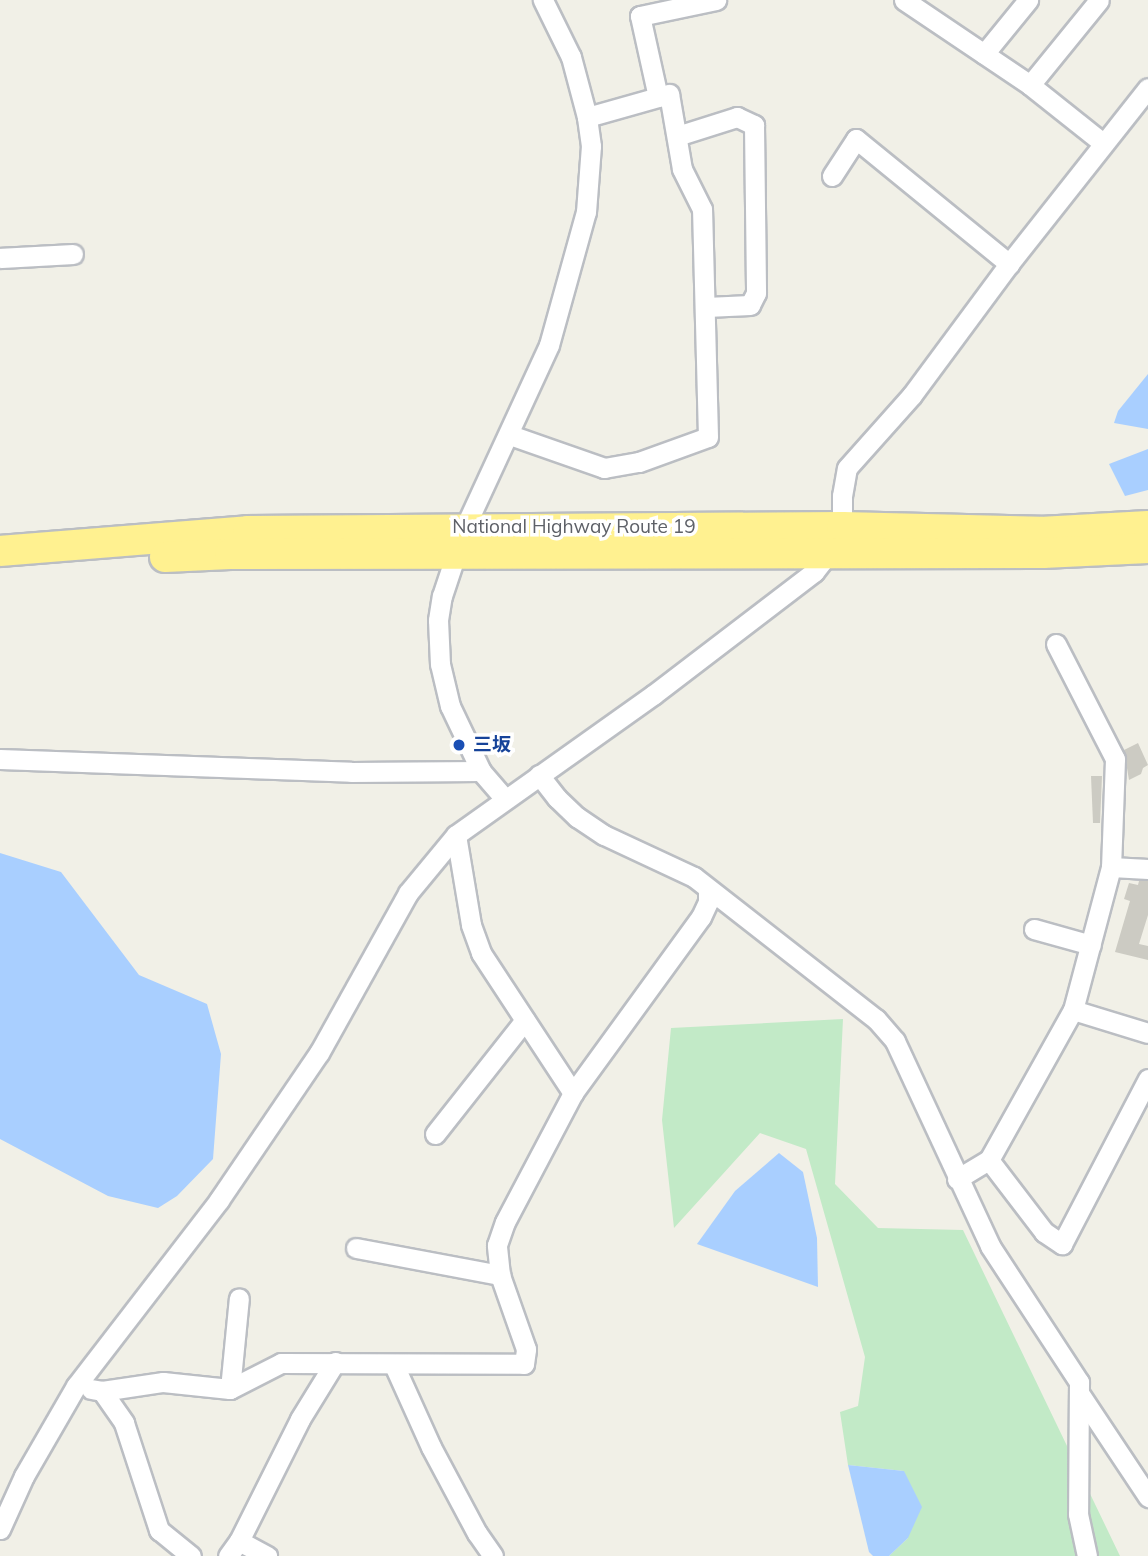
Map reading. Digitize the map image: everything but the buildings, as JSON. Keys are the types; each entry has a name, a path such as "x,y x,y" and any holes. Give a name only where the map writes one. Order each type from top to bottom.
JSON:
{"highway":[{"name":"National Highway Route 19","path":"0,551 248,531 465,527 842,527 1040,532 1148,526"},
{"name":"National Highway Route 19","path":"0,570 93,561 230,554 828,554 1077,552 1148,548"}],"street":[{"path":"505,799 481,771 450,706 440,664 438,620 454,555 465,527 510,435 549,345 586,212 591,146 587,117 571,57 543,0"},
{"path":"658,97 640,16 716,0"},
{"path":"904,0 1030,85 1103,143"},
{"path":"984,54 1028,0"},
{"path":"1030,85 1099,0"},
{"path":"842,527 842,496 847,468 912,395 1009,264 1148,88"},
{"path":"510,435 604,468 639,462 708,437 702,209 682,169 670,94 587,117"},
{"path":"677,136 737,117 754,125 756,293 750,305 706,307"},
{"path":"832,176 856,139 1009,264"},
{"path":"0,258 72,254"},
{"path":"0,1529 24,1476 76,1386 219,1200 319,1053 408,893 456,835 653,695 814,572 828,554"},
{"path":"957,1179 989,1160 1073,1010 1111,867 1115,760 1056,644"},
{"path":"0,759 351,772 481,771"},
{"path":"539,775 567,808 604,835 694,877 882,1026 895,1041 990,1245 1079,1382 1078,1514 1087,1556"},
{"path":"456,835 471,925 481,953 573,1093"},
{"path":"1111,867 1148,869"},
{"path":"76,1386 102,1391 163,1382 230,1389 281,1363 524,1364 526,1349 500,1275 497,1245 505,1222 573,1093 701,917 708,902 708,888"},
{"path":"1034,929 1091,945"},
{"path":"1073,1010 1148,1033"},
{"path":"435,1134 525,1020"},
{"path":"989,1160 1044,1232 1062,1244 1148,1079"},
{"path":"356,1248 500,1275"},
{"path":"230,1389 239,1298"},
{"path":"267,1556 233,1548 294,1430 335,1362"},
{"path":"394,1365 438,1459 477,1533 493,1556"},
{"path":"102,1391 124,1423 159,1530 191,1556"},
{"path":"1079,1393 1148,1497"}],"green space":[{"path":"843,1019 835,1184 878,1228 963,1230 1120,1556 889,1556 908,1538 904,1471 848,1465 840,1412 858,1406 865,1357 806,1149 760,1133 674,1228 662,1120 671,1028"}],"water":[{"path":"1148,374 1148,429 1114,423 1118,411"},
{"path":"1148,449 1148,490 1125,496 1109,464"},
{"path":"0,853 61,872 139,975 207,1004 221,1054 213,1159 177,1196 158,1208 108,1196 0,1139"},
{"path":"779,1153 803,1172 817,1238 818,1287 697,1244 735,1191"},
{"path":"848,1465 904,1471 922,1507 908,1538 889,1556 873,1556 869,1552"}],"place":[{"name":"三坂","path":"459,745"}]}
